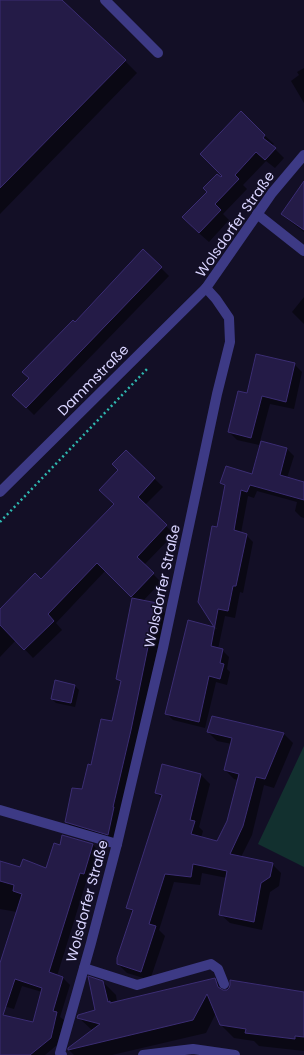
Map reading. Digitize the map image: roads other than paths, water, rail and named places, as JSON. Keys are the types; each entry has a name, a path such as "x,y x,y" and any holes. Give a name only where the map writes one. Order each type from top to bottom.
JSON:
{"street":[{"path":"105,0 158,53"},
{"name":"Wolsdorfer Straße","path":"62,1055 60,1053 117,844 163,648 217,394 230,342 229,318 216,299 206,288 277,186 304,155"},
{"path":"257,214 304,251"},
{"name":"Dammstraße","path":"0,492 206,288"},
{"path":"0,810 117,844"},
{"path":"84,968 137,984 212,964 218,969 224,984"},
{"path":"143,1055 193,1050 235,1055"}]}
